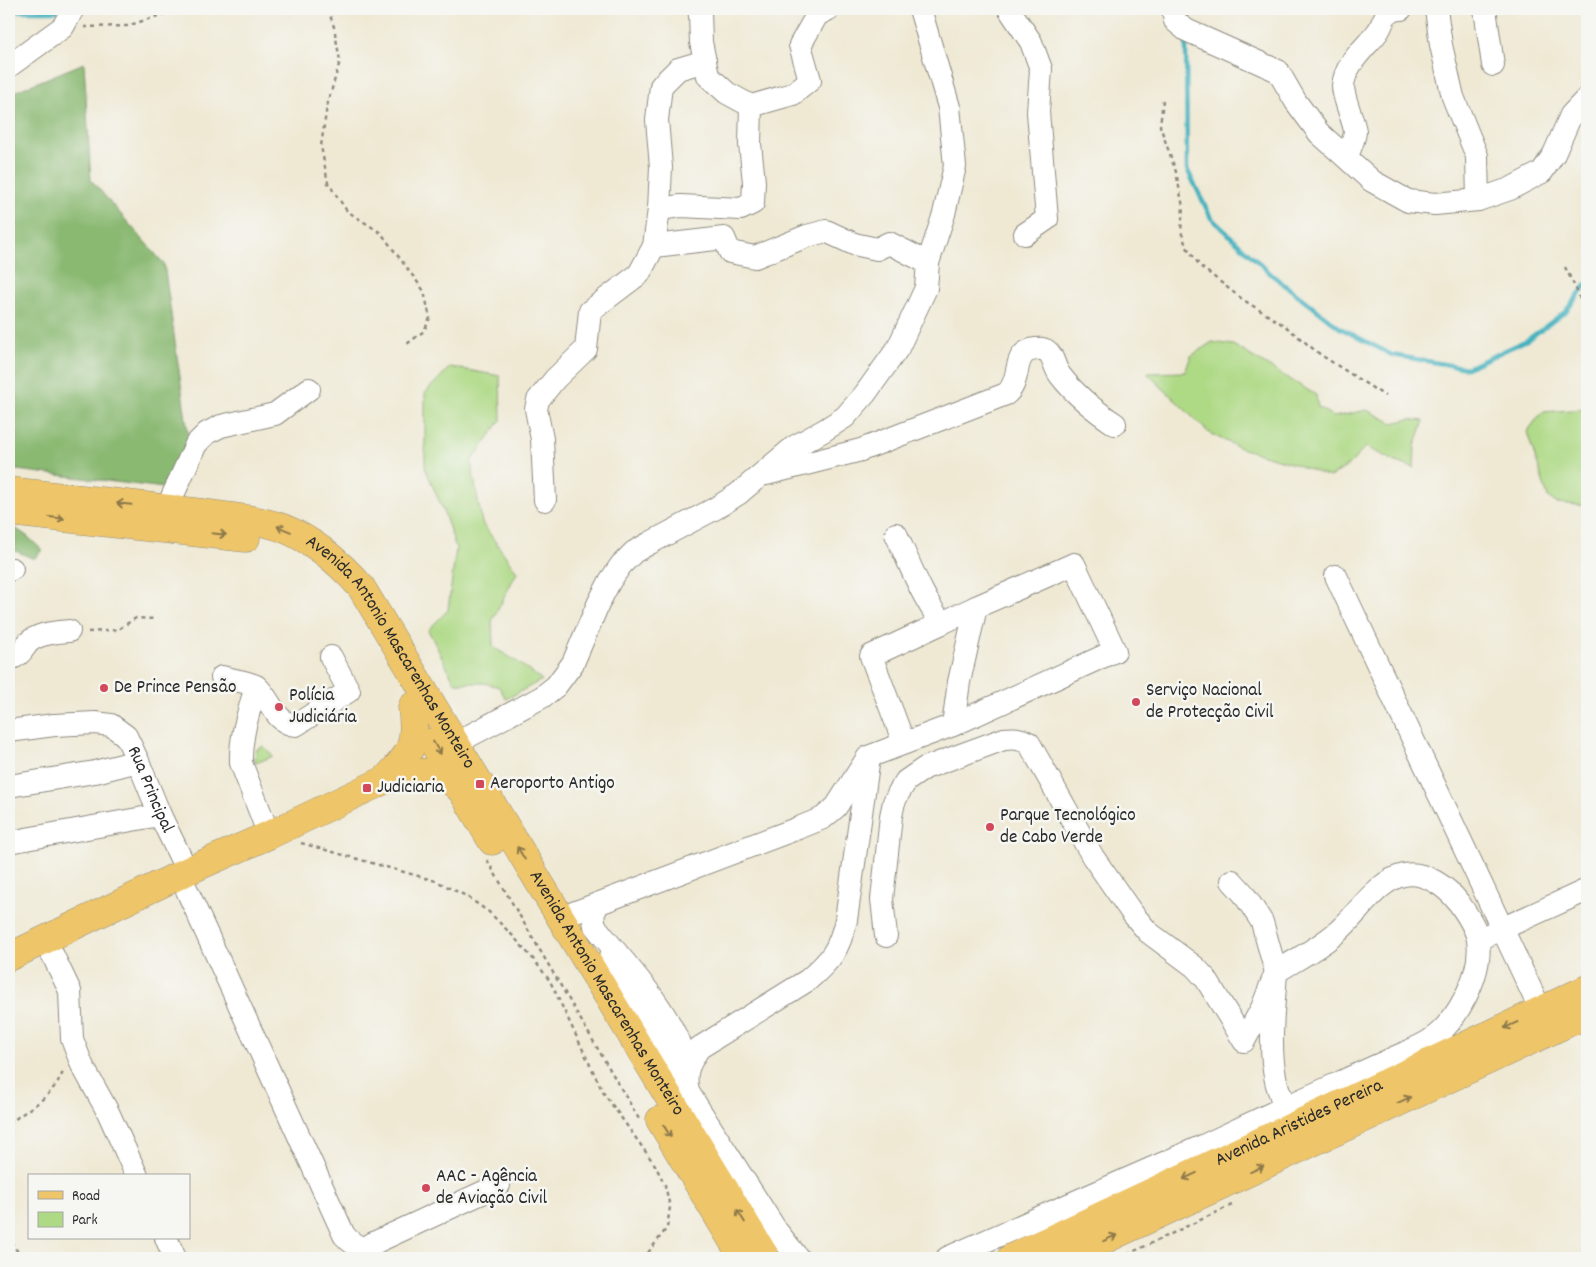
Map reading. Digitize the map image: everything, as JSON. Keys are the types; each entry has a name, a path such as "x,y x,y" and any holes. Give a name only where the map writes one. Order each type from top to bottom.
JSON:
{"main road":[{"name":"Avenida Antonio Mascarenhas Monteiro","path":"9,491 167,508 265,522 302,537 334,560 361,588 766,1258"},
{"name":"Avenida Antonio Mascarenhas Monteiro","path":"9,512 224,535 261,541 293,554 322,574 346,599 743,1258"},
{"path":"385,780 407,756 412,745 414,727 412,708"},
{"path":"9,956 385,780 420,772 430,772 442,775 461,789"},
{"name":"Avenida Aristides Pereira","path":"1011,1258 1587,989"},
{"name":"Avenida Aristides Pereira","path":"1066,1258 1587,1014"}],"street":[{"path":"698,9 700,13 701,42 708,76 727,93 752,106 793,94 810,80 800,46 817,15 829,9"},
{"path":"456,743 542,697 556,686 573,663 610,581 621,565 634,552 716,508 794,447 845,416 865,394 898,348 926,288 928,263 944,214 955,166 950,107 920,9"},
{"path":"1009,9 1031,42 1042,69 1038,112 1047,219 1025,234"},
{"path":"1173,9 1175,21 1186,30 1278,71 1296,102 1320,133 1372,181 1408,201 1435,204 1478,200 1510,189 1542,172 1554,154 1571,115 1587,98"},
{"path":"1346,157 1355,133 1343,86 1350,66 1361,48 1378,33 1383,17 1393,10 1401,9"},
{"path":"1436,9 1440,45 1453,97 1477,156 1478,200"},
{"path":"1485,9 1493,65"},
{"path":"9,66 68,18"},
{"path":"545,500 542,439 536,409 538,400 555,379 586,349 590,311 639,274 654,246 659,209 661,167 657,120 661,86 678,70 704,61"},
{"path":"659,209 681,206 741,209 753,203 754,182 750,144 752,106"},
{"path":"654,246 724,238 730,252 756,257 807,236 826,232 854,244 877,249 889,243 928,263"},
{"path":"760,475 861,450 1006,394 1014,384 1021,357 1025,352 1032,350 1044,349 1048,351 1057,371 1065,382 1086,403 1114,424"},
{"path":"167,508 196,444 207,433 221,426 275,414 309,389"},
{"path":"896,534 920,589 930,607 942,622"},
{"path":"560,918 801,828 823,818 836,807 868,757 953,725 1115,651 1074,564 942,622 871,656 904,743"},
{"path":"1336,576 1542,1011"},
{"path":"953,725 959,682 976,608"},
{"path":"9,659 23,651 31,639 46,634 69,631"},
{"path":"222,677 256,686 285,722 292,725 300,724 349,691 331,657"},
{"path":"256,686 244,732 241,762 269,835"},
{"name":"Rua Principal","path":"9,731 54,725 95,723 111,725 126,736 186,872 354,1228 362,1237 379,1242 499,1185"},
{"path":"886,936 882,899 891,816 894,802 899,792 906,782 925,768 1004,739 1012,738 1022,739 1029,743 1093,857 1132,913 1148,932 1195,967 1206,978 1244,1041 1262,1008 1276,972 1336,934 1381,887 1405,874 1430,879 1444,888 1465,912 1478,940 1477,969 1472,984 1453,1016 1430,1041 1210,1143 947,1258"},
{"path":"687,1084 690,1062 699,1048 808,980 834,954 842,937 846,920 868,757"},
{"path":"9,786 95,772 138,761"},
{"path":"9,842 160,815"},
{"path":"1232,881 1243,893 1262,922 1276,972 1273,1059 1276,1080 1285,1107"},
{"path":"1478,940 1587,890"},
{"path":"598,904 594,915 595,926 614,971 687,1084 776,1230 798,1258"},
{"path":"45,939 70,991 72,1039 82,1065 108,1112 136,1174"},
{"path":"167,1240 175,1258"}],"path":[{"path":"68,18 127,26 179,9"},
{"path":"328,9 334,27 340,61 327,106 321,146 328,183 347,211 381,233 424,291 430,318 424,331 407,344"},
{"path":"1163,100 1160,126 1176,172 1183,207 1182,230 1186,246 1200,266 1242,299 1285,326 1321,355 1385,396"},
{"path":"1565,267 1579,295 1587,331"},
{"path":"69,631 80,630 89,633 117,630 136,618 155,619"},
{"path":"269,835 436,881 466,896 489,912 513,936 550,981 603,1092 655,1165 665,1185 670,1207 667,1228 644,1258"},
{"path":"482,852 641,1123"},
{"path":"9,1124 47,1097 57,1084 64,1070 72,1039"},
{"path":"9,1234 11,1242 22,1258"}],"green space":[{"path":"84,63 91,180 164,264 193,469 172,489 9,469 9,94"},
{"path":"1212,342 1233,345 1316,395 1318,407 1334,417 1367,410 1393,423 1410,419 1424,421 1415,446 1414,468 1396,462 1366,447 1349,465 1330,477 1240,448 1209,433 1147,373 1185,372 1191,356"},
{"path":"450,367 500,376 501,420 471,462 482,523 517,572 492,621 493,647 542,680 506,699 499,687 484,683 455,683 428,630 448,610 456,548 443,510 425,468 425,393"},
{"path":"1587,409 1587,506 1556,503 1548,497 1527,432 1542,412"},
{"path":"9,524 27,536 42,550 34,559 9,548"},
{"path":"264,746 273,756 256,763 256,750"}],"waterway":[{"path":"9,11 57,11 59,9"},
{"path":"1186,38 1187,169 1211,218 1272,275 1340,328 1392,355 1467,368 1527,340 1565,312 1587,284"}],"place":[{"name":"De Prince Pensão","path":"104,688"},
{"name":"Serviço Nacional de Protecção Civil","path":"1136,702"},
{"name":"Polícia Judiciária","path":"279,707"},
{"name":"Aeroporto Antigo","path":"480,784"},
{"name":"Judiciaria","path":"367,788"},
{"name":"Parque Tecnológico de Cabo Verde","path":"990,827"},
{"name":"AAC - Agência de Aviação Civil","path":"426,1188"}]}
